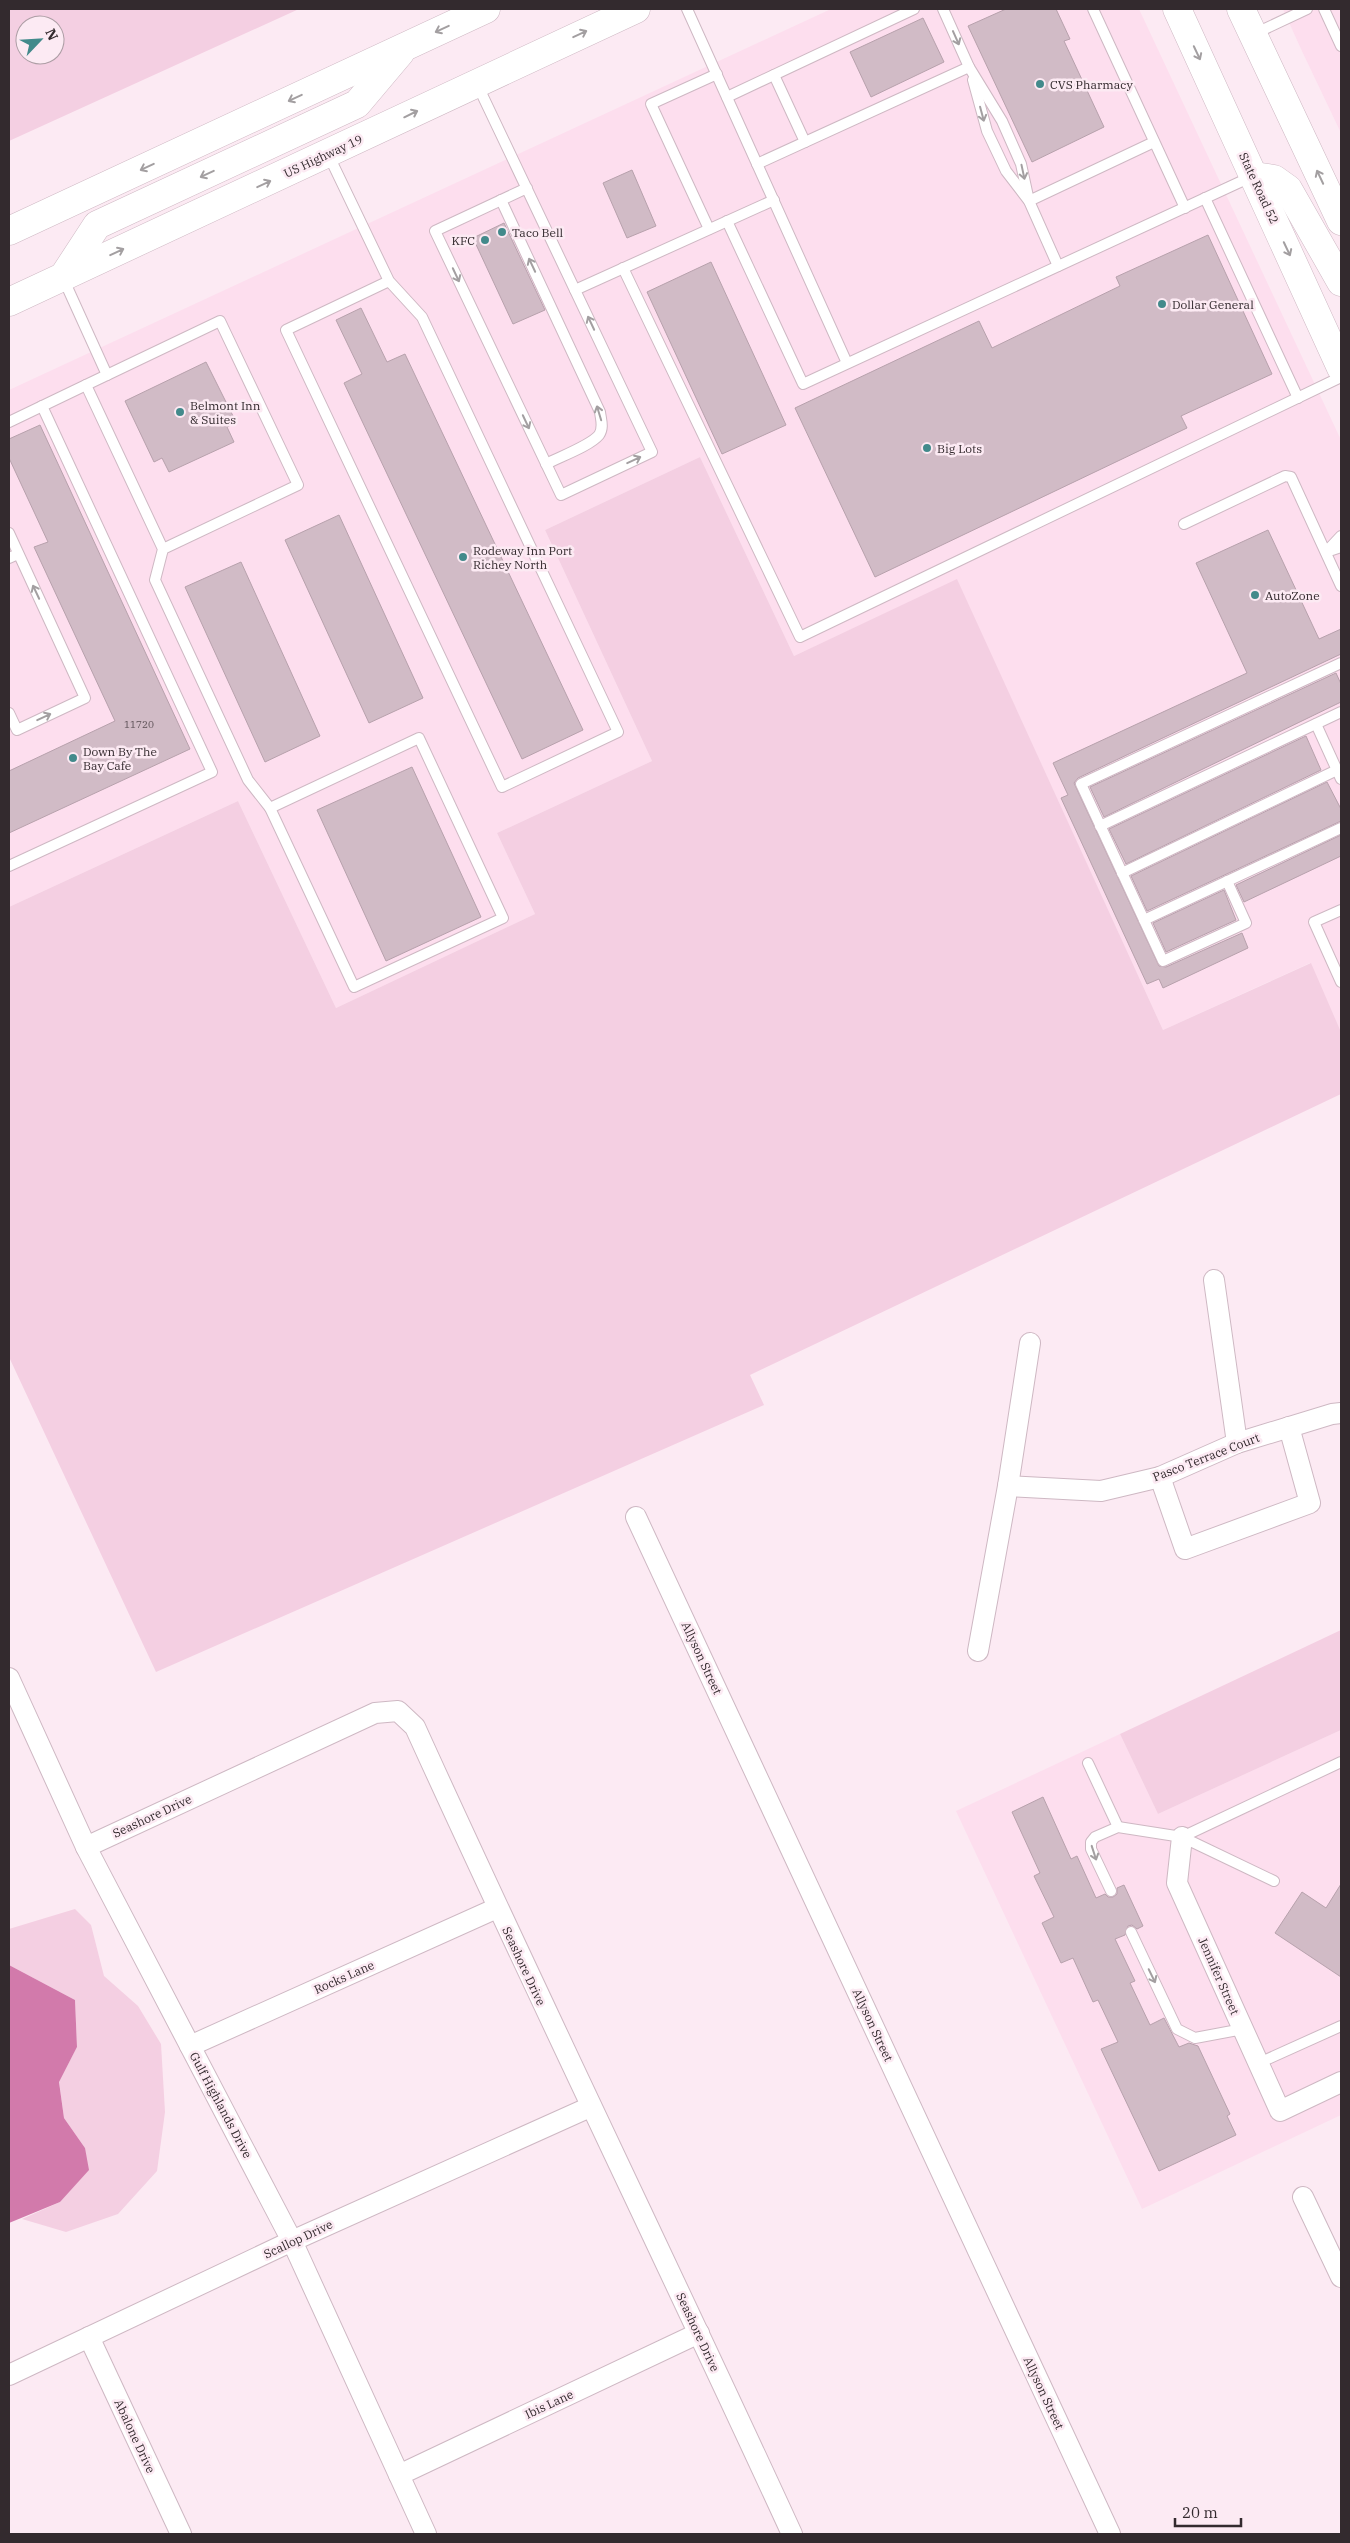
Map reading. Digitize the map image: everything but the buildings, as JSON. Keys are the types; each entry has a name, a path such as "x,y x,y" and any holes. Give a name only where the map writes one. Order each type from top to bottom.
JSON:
{"main road":[{"path":"9,231 486,9"},
{"name":"US Highway 19","path":"9,302 328,154 476,82 636,9"},
{"name":"State Road 52","path":"1177,9 1341,368"},
{"path":"1241,9 1341,221"},
{"path":"63,277 97,225 357,104 406,46"},
{"path":"1254,176 1274,179 1288,189 1341,282"}],"street":[{"path":"1214,1280 1237,1443"},
{"path":"978,1652 1008,1486 1030,1344"},
{"name":"Pasco Terrace Court","path":"1008,1486 1101,1491 1160,1477 1237,1443 1341,1413"},
{"path":"1160,1477 1185,1549 1310,1503 1289,1427"},
{"name":"Allyson Street","path":"636,1516 1110,2534"},
{"name":"Gulf Highlands Drive","path":"9,1678 86,1847 292,2241 426,2534"},
{"name":"Seashore Drive","path":"86,1847 375,1713 398,1711 415,1727 497,1908 699,2333 792,2534"},
{"name":"Jennifer Street","path":"1182,1837 1177,1883 1280,2110 1341,2082"},
{"name":"Rocks Lane","path":"190,2046 497,1908"},
{"name":"Scallop Drive","path":"9,2375 292,2241 590,2107"},
{"path":"1303,2197 1341,2277"},
{"name":"Ibis Lane","path":"399,2475 699,2333"},
{"name":"Abalone Drive","path":"88,2338 180,2534"}],"lane":[{"path":"687,9 847,363"},
{"path":"727,98 914,9"},
{"path":"944,9 969,67 987,131 1006,172 1029,201"},
{"path":"1093,9 1185,208"},
{"path":"1253,34 1307,9"},
{"path":"1324,9 1341,46"},
{"path":"757,164 969,67"},
{"path":"969,67 1002,121 1018,156 1029,201 1058,266"},
{"path":"708,229 651,104 717,74"},
{"path":"774,75 805,142"},
{"path":"476,82 527,188 652,452 561,495 435,231 527,188"},
{"path":"1029,201 1154,142"},
{"path":"328,154 389,281 422,317 618,732 502,787 286,330 389,281"},
{"path":"727,221 802,384 1254,176"},
{"path":"1205,198 1298,398"},
{"path":"501,200 600,412 602,425 599,434 592,440 546,464"},
{"path":"575,290 774,200"},
{"path":"623,268 800,637 1341,377"},
{"path":"63,277 107,375"},
{"path":"9,422 220,321 298,485 164,549"},
{"path":"86,385 164,549 155,580 248,780 270,808 354,987 503,918 419,738 270,808"},
{"path":"9,866 212,772 42,406"},
{"path":"1184,524 1285,476 1291,477 1341,586"},
{"path":"9,533 14,556 86,698 17,730 9,713"},
{"path":"1326,552 1341,536"},
{"path":"1326,552 1341,547"},
{"path":"1227,881 1246,923 1163,961 1081,784 1341,663"},
{"path":"1100,826 1341,712"},
{"path":"1122,873 1339,774 1316,724"},
{"path":"1144,920 1341,828"},
{"path":"1341,910 1314,922 1341,982"},
{"path":"1182,1837 1341,1762"},
{"path":"1088,1763 1118,1826"},
{"path":"1111,1891 1091,1850 1091,1842 1095,1837 1118,1826 1182,1837 1274,1881"},
{"path":"1131,1932 1177,2029 1195,2038 1243,2029"},
{"path":"1259,2064 1341,2026"}],"shaded area":[{"path":"9,9 299,9 9,141"},
{"path":"831,9 1139,9 1341,440 1341,1032 1310,963 1163,1030 957,580 794,656 700,457 545,530 652,761 497,833 535,914 336,1008 238,801 9,907 9,390"},
{"path":"1283,9 1341,9 1341,133 1301,49"},
{"path":"700,457 794,656 957,579 1163,1030 1311,963 1341,1032 1341,1094 750,1375 764,1405 156,1672 9,1357 9,907 238,801 336,1008 535,914 497,833 652,761 545,530"},
{"path":"1341,1630 1341,1730 1158,1814 1120,1734"},
{"path":"1341,1730 1341,2115 1142,2209 956,1811 1120,1734 1158,1814"},
{"path":"75,1909 91,1925 104,1976 138,2006 161,2044 165,2112 157,2171 118,2214 66,2232 22,2219 60,2202 85,2148 64,2118 59,2081 77,2047 75,2000 9,1965 9,1929"},
{"path":"9,1965 75,2000 77,2047 59,2082 64,2118 85,2148 89,2170 60,2202 9,2223"}],"place":[{"name":"CVS Pharmacy","path":"1040,84"},
{"name":"Taco Bell","path":"502,232"},
{"name":"KFC","path":"485,240"},
{"name":"Dollar General","path":"1162,304"},
{"name":"Belmont Inn & Suites","path":"180,412"},
{"name":"Big Lots","path":"927,448"},
{"name":"Rodeway Inn Port Richey North","path":"463,557"},
{"name":"AutoZone","path":"1255,595"},
{"name":"Down By The Bay Cafe","path":"73,758"}]}
